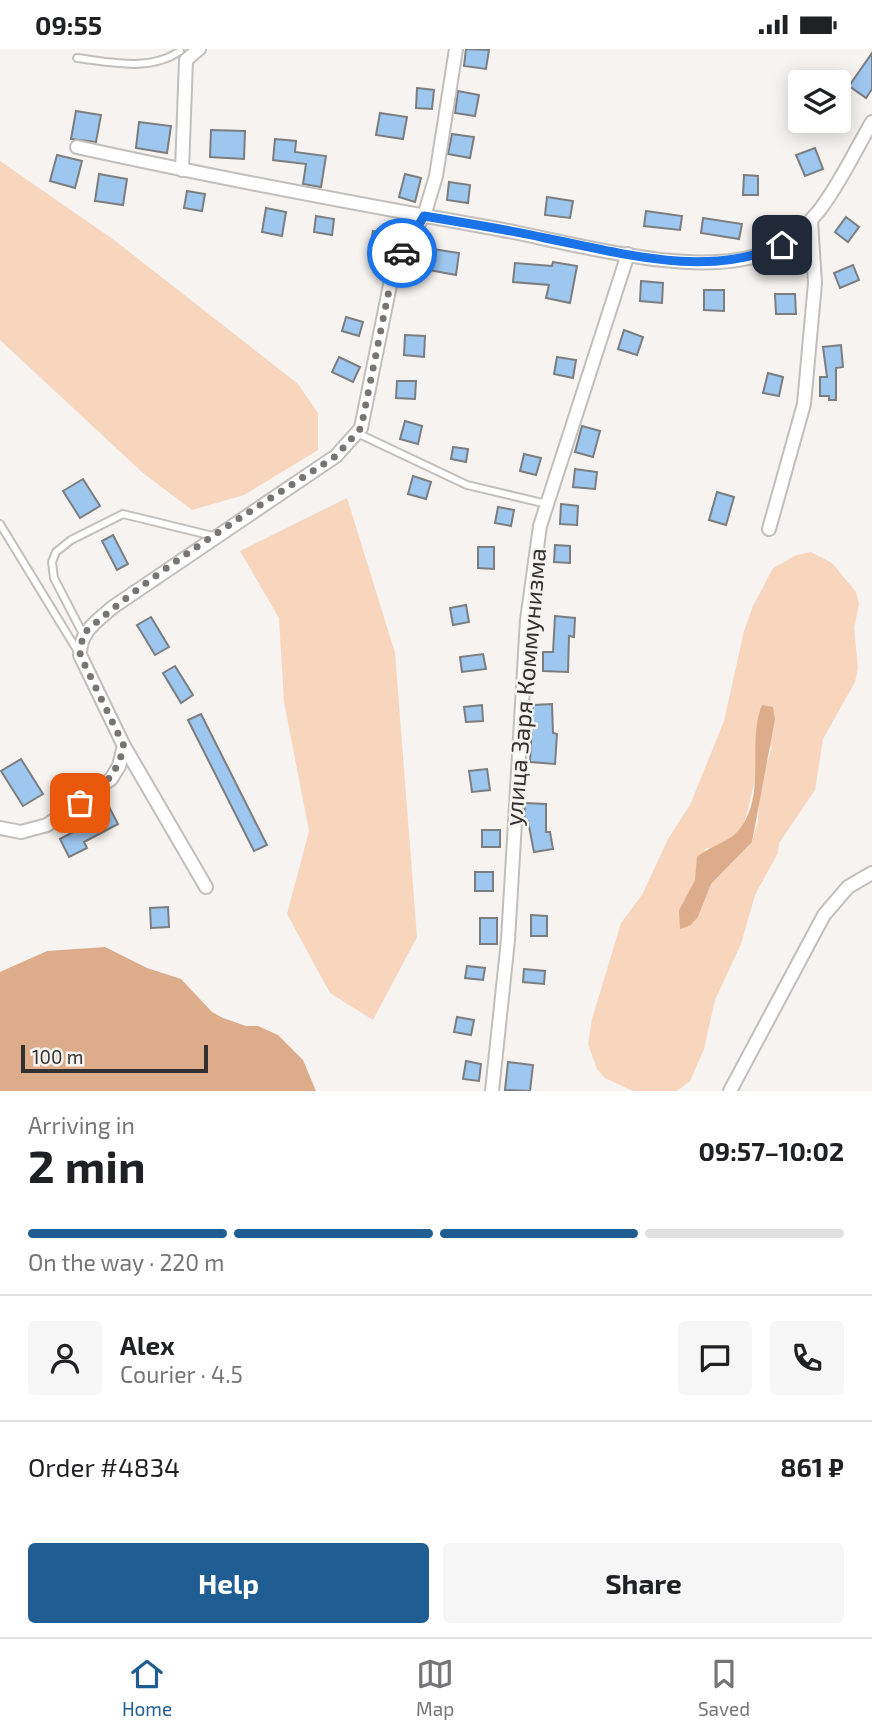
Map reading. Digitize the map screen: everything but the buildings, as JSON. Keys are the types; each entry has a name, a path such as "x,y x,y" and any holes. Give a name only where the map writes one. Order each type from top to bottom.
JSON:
{"street":[{"path":"182,170 181,53 199,49"},
{"path":"206,887 124,746 80,655 83,634 113,607 214,536 336,456 357,433 364,417 390,285 405,246 424,216 436,177 456,49"},
{"path":"77,147 424,216 628,254 692,262 742,260 782,245 811,222 831,197 872,122"},
{"path":"769,529 804,404 814,283 811,222"},
{"name":"улица Заря Коммунизма","path":"492,1091 508,940 527,620 540,526 628,254"},
{"path":"0,828 21,832 47,825 111,779 119,766 124,746"},
{"path":"733,1089 824,915 849,887 872,873"}],"lane":[{"path":"77,58 139,65 167,60 181,53"},
{"path":"357,433 467,485 547,504"},
{"path":"83,634 54,578 52,562 56,552 71,540 123,514 214,536"},
{"path":"0,524 80,655"}],"shaded area":[{"path":"0,161 114,240 297,383 318,413 318,450 244,495 192,510 143,473 0,340"},
{"path":"347,498 395,653 417,937 373,1020 330,993 287,914 309,831 284,702 279,618 240,551"},
{"path":"811,552 832,563 856,592 859,604 854,628 858,668 855,682 823,739 815,790 779,843 778,853 755,895 741,944 715,1000 704,1049 690,1081 677,1091 633,1091 605,1078 597,1069 588,1044 592,1019 621,923 642,895 668,839 690,805 724,721 744,631 753,606 773,568 797,555","holes":["773,743 760,787 758,821 752,842 711,884 698,917 691,925 679,910 695,880 705,849 720,844 739,831 744,823 759,769"]},
{"path":"762,705 773,707 775,719 752,842 711,884 698,917 691,925 680,929 679,910 695,880 697,857 738,831 747,817 755,786 756,737"},
{"path":"105,947 147,968 181,979 212,1012 223,1018 246,1026 258,1026 278,1035 303,1060 316,1091 0,1091 0,972 47,951"}],"way so far":[{"path":"80,803 111,779 119,766 124,746 80,655 83,634 113,607 214,536 336,456 352,440 361,428 364,417 390,285 402,253"}],"route":[{"path":"402,253 410,235 424,216 628,254 692,262 742,260 782,245"}]}
